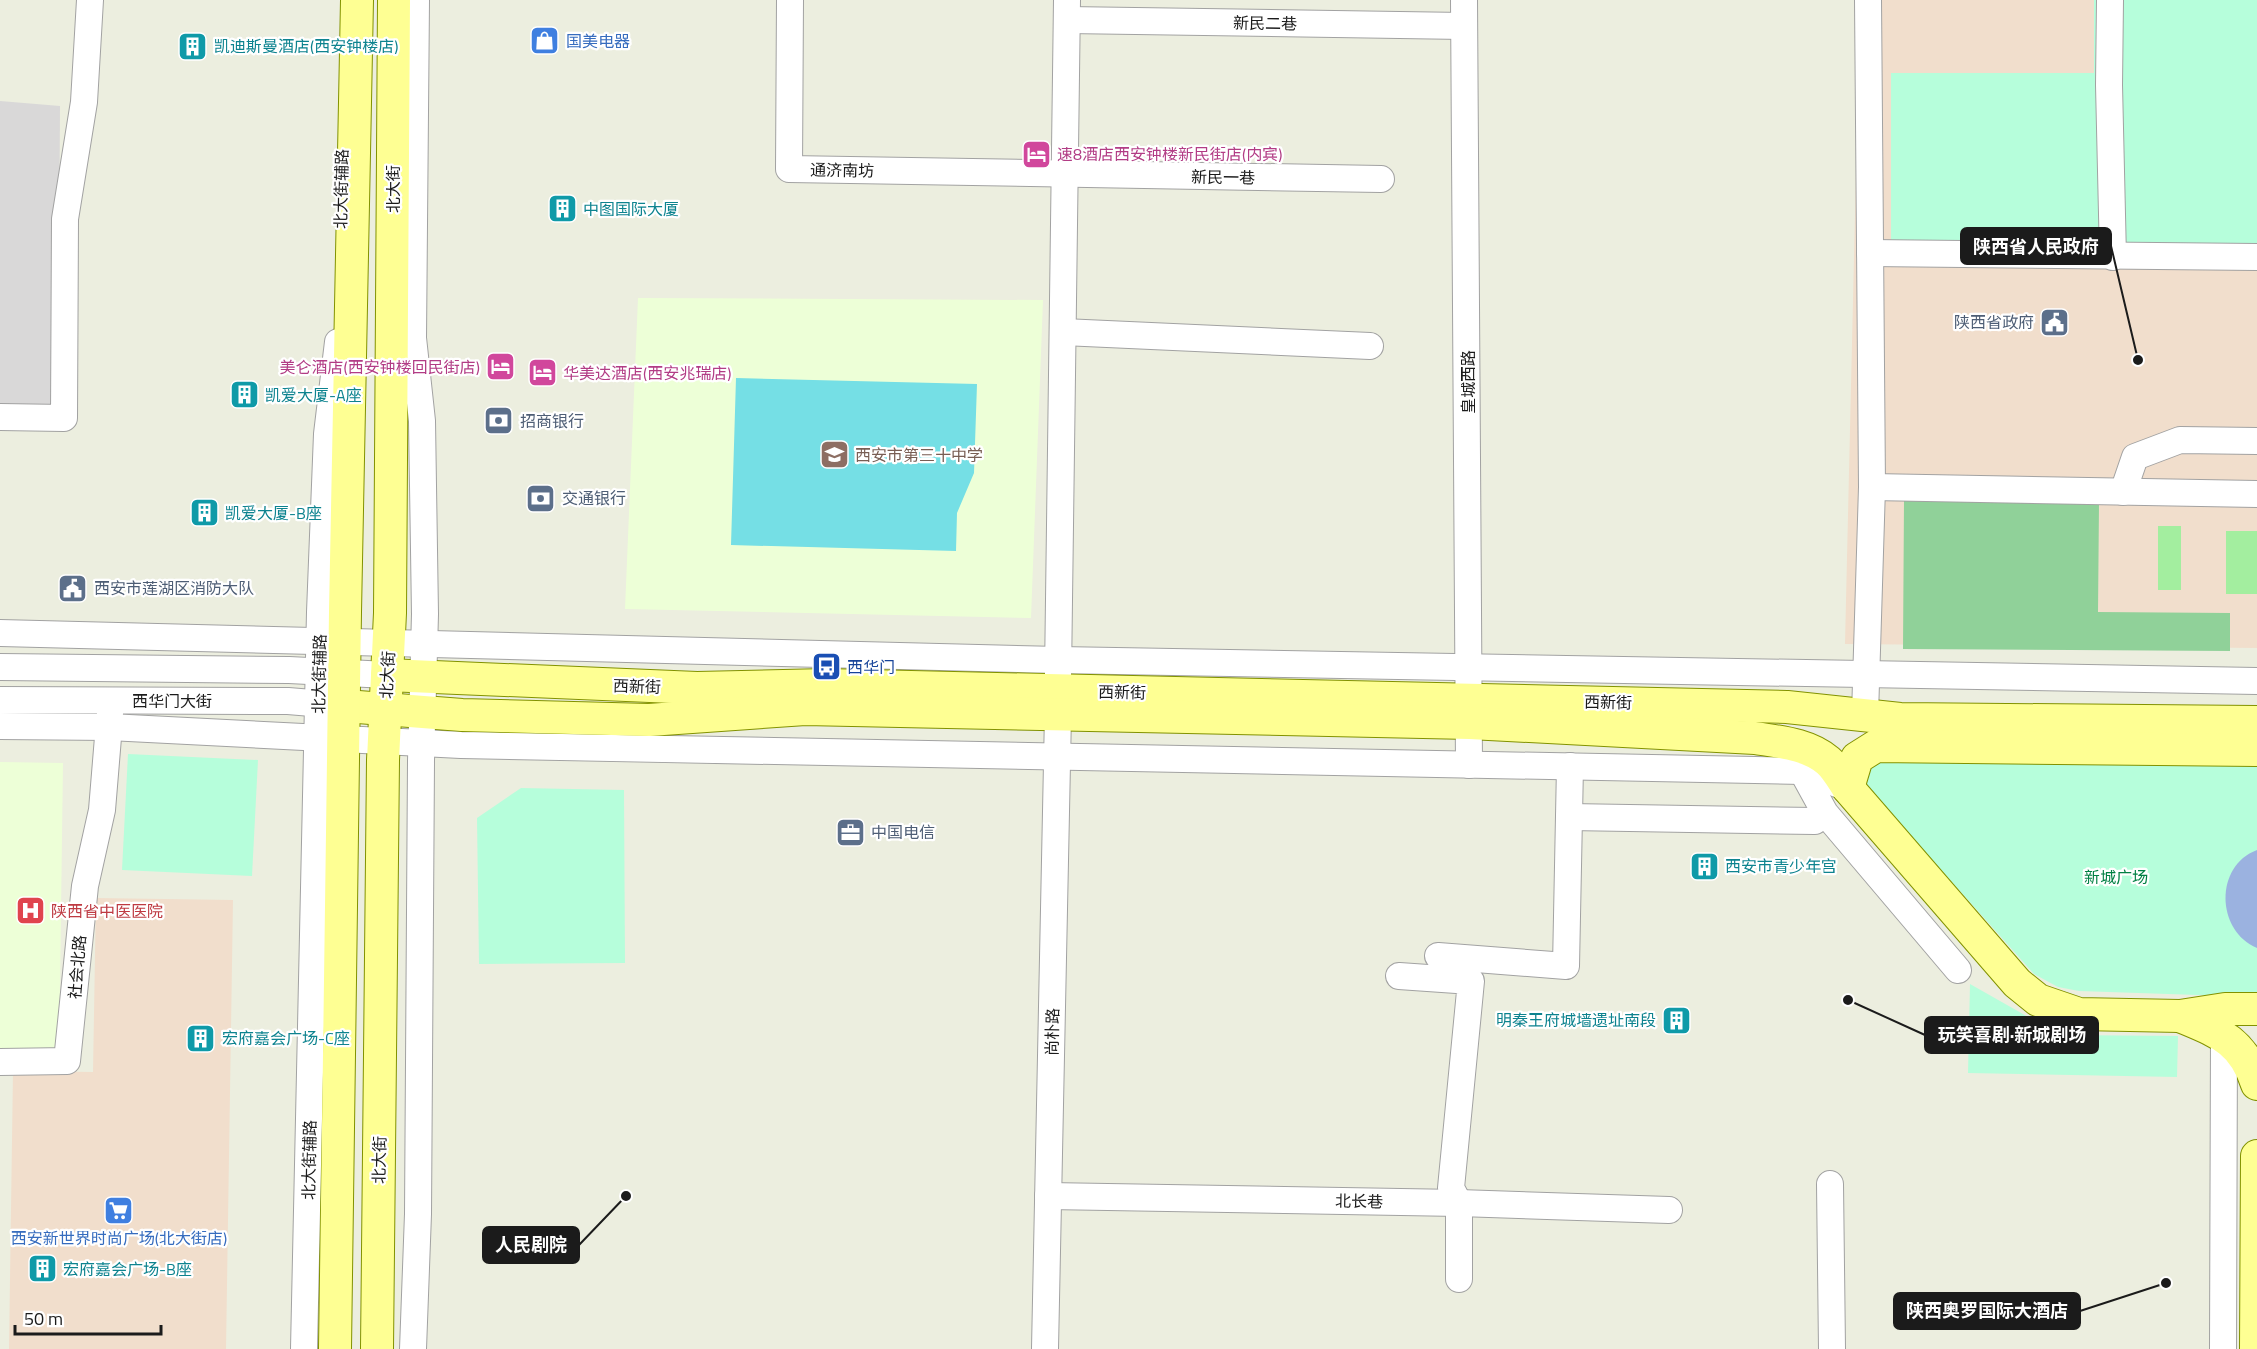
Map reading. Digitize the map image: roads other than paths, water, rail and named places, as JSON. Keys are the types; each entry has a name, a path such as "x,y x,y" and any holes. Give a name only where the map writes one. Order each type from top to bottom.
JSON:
{"main road":[{"path":"335,1349 332,641 357,0"},
{"name":"北大街","path":"377,1349 384,741 388,642 394,0"},
{"name":"西新街","path":"387,675 697,688 826,686 1058,702 1470,711 1787,706 1865,715 1897,732"},
{"name":"西新街","path":"332,704 422,711 649,720 804,709 1058,702"},
{"path":"1787,706 1897,732 2257,750"},
{"name":"西新街","path":"1470,711 1755,738 1788,743 1812,751 1829,761 1848,788 2017,983 2038,1000 2079,1014 2180,1016"},
{"path":"1848,788 1854,763 1860,754 1897,732 2257,722"},
{"path":"2180,1016 2225,1009 2257,1009"},
{"path":"2180,1016 2224,1035 2246,1060 2257,1084"},
{"path":"2256,1349 2257,1156"}],"street":[{"path":"0,417 64,418 65,219 84,102 90,0"},
{"name":"北大街辅路","path":"332,641 327,434 339,321 343,0"},
{"path":"413,1349 418,1214 421,743 424,644 422,421 413,338 416,0"},
{"name":"通济南坊","path":"789,0 789,169 1065,174"},
{"name":"皇城西路","path":"1464,0 1469,765"},
{"path":"1865,715 1872,487 1868,0"},
{"path":"2110,0 2109,85 2113,257"},
{"name":"尚朴路","path":"1045,1349 1059,660 1067,10"},
{"name":"新民二巷","path":"1067,10 1464,26"},
{"name":"新民一巷","path":"1065,174 1381,179"},
{"path":"1870,253 2257,258"},
{"path":"1063,332 1370,346"},
{"path":"2123,492 2135,457 2150,451 2180,440 2257,441"},
{"path":"1872,487 2257,494"},
{"path":"0,633 1059,660 2257,681"},
{"name":"西华门大街","path":"0,667 332,672"},
{"name":"西新街","path":"332,672 387,675"},
{"name":"西华门大街","path":"0,700 332,704"},
{"name":"社会北路","path":"0,1062 67,1061 85,886 102,810 111,701"},
{"path":"0,726 109,727 421,743 1802,771 1848,788"},
{"name":"北大街辅路","path":"304,1349 332,738"},
{"path":"1438,956 1566,966 1570,766"},
{"path":"1802,771 1825,813 1958,970"},
{"path":"1569,817 1815,821"},
{"path":"1399,976 1471,981 1451,1188 1460,1203 1460,1279"},
{"path":"2223,1349 2224,1035"},
{"path":"1830,1184 1832,1349"},
{"name":"北长巷","path":"1048,1196 1460,1203 1669,1210"}],"place":[{"name":"国美电器","path":"545,41"},
{"name":"凯迪斯曼酒店(西安钟楼店)","path":"193,46"},
{"name":"速8酒店西安钟楼新民街店(内宾)","path":"1036,154"},
{"name":"中图国际大厦","path":"562,209"},
{"name":"陕西省政府","path":"2055,322"},
{"name":"陕西省人民政府","path":"2138,360"},
{"name":"美仑酒店(西安钟楼回民街店)","path":"501,367"},
{"name":"华美达酒店(西安兆瑞店)","path":"542,373"},
{"name":"凯爱大厦-A座","path":"244,395"},
{"name":"招商银行","path":"499,421"},
{"name":"西安市第三十中学","path":"834,455"},
{"name":"交通银行","path":"541,498"},
{"name":"凯爱大厦-B座","path":"204,513"},
{"name":"西安市莲湖区消防大队","path":"73,588"},
{"name":"西华门","path":"826,667"},
{"name":"中国电信","path":"850,832"},
{"name":"西安市青少年宫","path":"1704,866"},
{"name":"陕西省中医医院","path":"30,911"},
{"name":"玩笑喜剧·新城剧场","path":"1848,1000"},
{"name":"明秦王府城墙遗址南段","path":"1677,1020"},
{"name":"宏府嘉会广场-C座","path":"201,1038"},
{"name":"人民剧院","path":"626,1196"},
{"name":"西安新世界时尚广场(北大街店)","path":"119,1210"},
{"name":"宏府嘉会广场-B座","path":"42,1269"},
{"name":"陕西奥罗国际大酒店","path":"2166,1283"}],"park label":[{"name":"新城广场","path":"2116,877"}]}
